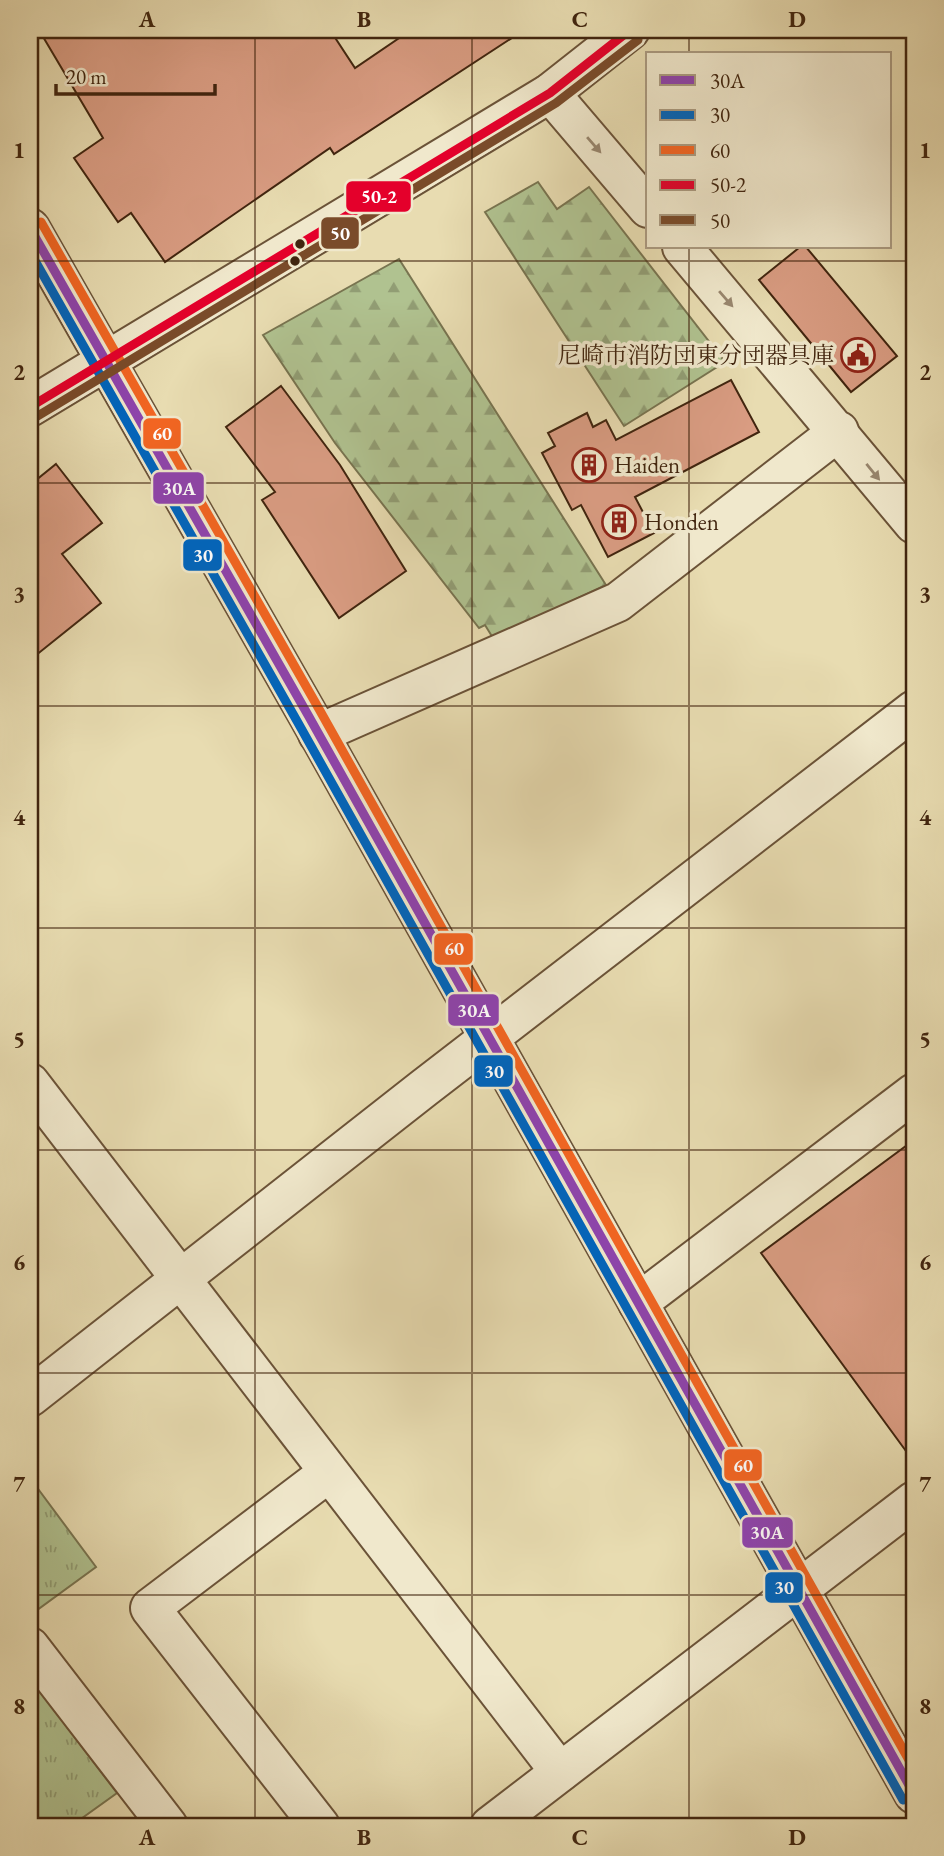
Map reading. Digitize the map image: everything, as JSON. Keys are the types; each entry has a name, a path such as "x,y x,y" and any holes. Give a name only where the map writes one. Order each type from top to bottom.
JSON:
{"street":[{"path":"30,407 550,93 630,30"},
{"path":"550,93 646,206"},
{"path":"30,228 914,1794"},
{"path":"682,248 839,431 914,524"},
{"path":"318,734 618,602 839,431"},
{"path":"30,1397 914,710"},
{"path":"30,1083 560,1772"},
{"path":"638,1303 914,1093"},
{"path":"320,1826 150,1608 328,1473"},
{"path":"490,1826 914,1500"},
{"path":"30,1647 168,1826"}],"green space":[{"path":"538,182 557,209 589,187 725,362 624,426 485,212"},
{"path":"399,259 606,585 493,638 485,625 479,628 335,443 263,335"},
{"path":"30,1478 96,1567 33,1613 30,1609"},
{"path":"30,1678 117,1793 71,1826 43,1826 30,1809"}],"building":[{"path":"39,30 330,30 355,68 411,30 524,30 334,154 330,148 165,262 131,213 118,222 74,158 103,138"},
{"path":"799,248 807,248 897,356 851,392 759,280"},
{"path":"731,380 759,432 635,497 654,533 608,557 581,505 572,510 542,453 555,446 548,433 587,413 593,427 606,420 616,440"},
{"path":"281,386 340,465 406,571 339,618 262,500 275,492 226,427"},
{"path":"56,464 102,523 62,554 101,603 30,660 30,485"},
{"path":"914,1140 914,1462 761,1253"}],"transit line":[{"name":"50-2","path":"30,407 550,93 630,30"},
{"name":"50","path":"36,417 556,103 638,40"},
{"name":"60","path":"41,222 319,709 914,1769"},
{"name":"30A","path":"30,228 308,715 914,1794"},
{"name":"30","path":"30,252 297,721 903,1800"}],"place":[{"name":"尼崎市消防団東分団器具庫","path":"858,355"},
{"name":"Haiden","path":"589,465"},
{"name":"Honden","path":"619,522"}]}
